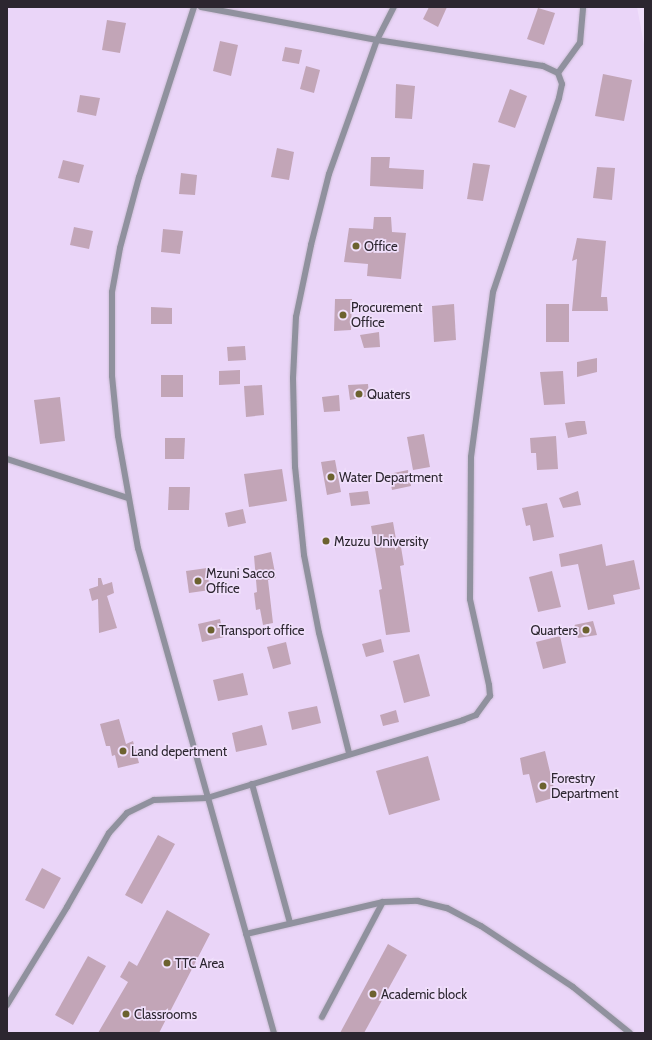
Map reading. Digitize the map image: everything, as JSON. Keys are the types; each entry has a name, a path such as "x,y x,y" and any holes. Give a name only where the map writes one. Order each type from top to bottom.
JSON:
{"lane":[{"path":"194,7 139,177 120,248 112,292 112,376 128,498 154,609 206,798 274,1033"},
{"path":"7,1005 109,833 127,813 154,800 206,798 476,715 490,696 489,685 470,599 471,457 493,292 559,98 562,84 558,73 543,66 377,40 201,7"},
{"path":"349,754 319,633 304,555 295,467 292,378 296,317 311,245 329,174 377,40 394,7"},
{"path":"558,73 580,43 583,7"},
{"path":"7,459 128,498"},
{"path":"252,784 290,923"},
{"path":"246,934 383,902 418,902 447,908 481,926 573,987 630,1033"},
{"path":"322,1017 383,902"}],"shaded area":[{"name":"Mzuzu University","path":"7,7 637,7 645,50 645,1033 7,1033"}],"building":[{"path":"429,7 447,7 438,27 423,19"},
{"path":"538,8 555,13 544,45 527,39"},
{"path":"107,20 126,23 120,53 102,50"},
{"path":"220,41 238,45 231,76 213,71"},
{"path":"285,47 302,50 299,64 282,61"},
{"path":"306,66 320,70 314,93 300,89"},
{"path":"603,74 632,80 624,121 595,116"},
{"path":"396,84 415,86 412,119 395,118"},
{"path":"510,89 527,96 515,128 498,122"},
{"path":"80,95 100,98 96,116 77,112"},
{"path":"277,148 294,152 289,180 271,177"},
{"path":"371,157 390,157 389,168 424,170 423,189 370,186"},
{"path":"63,160 84,165 79,183 58,178"},
{"path":"473,163 490,165 483,201 467,199"},
{"path":"597,167 615,168 612,200 593,198"},
{"path":"181,173 197,175 195,195 179,194"},
{"path":"374,217 391,217 392,232 406,233 401,279 367,276 368,264 344,262 349,228 373,229"},
{"path":"74,227 93,231 89,249 70,245"},
{"path":"163,229 183,231 180,254 161,252"},
{"path":"577,238 606,241 601,297 607,297 608,311 572,311 577,259 572,261"},
{"name":"Procurement Office","path":"335,299 352,299 351,330 334,331"},
{"path":"454,304 456,340 434,342 432,306"},
{"path":"546,304 569,304 569,342 546,342"},
{"path":"151,307 172,308 172,324 151,324"},
{"path":"379,332 380,347 364,348 360,335"},
{"path":"245,346 246,360 228,361 227,347"},
{"path":"597,358 597,372 577,377 577,362"},
{"path":"240,370 240,384 219,385 219,371"},
{"path":"563,371 565,404 544,405 540,372"},
{"path":"161,375 183,375 183,397 161,397"},
{"name":"Quaters","path":"368,384 369,396 350,400 348,385"},
{"path":"262,385 264,415 246,417 244,386"},
{"path":"339,395 340,411 324,412 322,397"},
{"path":"60,397 65,441 40,444 34,400"},
{"path":"585,421 587,434 568,438 565,423"},
{"path":"424,434 430,467 413,470 407,437"},
{"path":"556,436 558,469 537,470 536,453 531,453 530,438"},
{"path":"165,438 185,438 184,459 165,459"},
{"name":"Water Department","path":"335,460 341,492 327,495 321,462"},
{"path":"282,469 287,501 249,507 244,474"},
{"path":"408,470 411,486 392,490 389,474"},
{"path":"169,487 190,487 189,510 168,510"},
{"path":"368,491 370,504 351,506 349,493"},
{"path":"578,491 581,505 563,508 559,498"},
{"path":"547,503 554,537 533,541 530,525 526,526 522,508"},
{"path":"243,509 246,523 228,527 225,513"},
{"path":"393,522 397,545 401,547 404,565 400,566 410,632 386,635 379,590 382,589 371,526"},
{"path":"602,544 606,566 634,560 640,589 613,595 615,604 588,610 578,564 561,567 559,554"},
{"path":"271,552 276,578 268,580 273,623 263,625 260,609 256,610 254,593 257,592 254,556"},
{"name":"Mzuni Sacco Office","path":"207,568 210,590 189,593 186,571"},
{"path":"552,571 561,607 538,612 529,577"},
{"path":"98,578 101,578 103,585 112,582 114,593 107,596 117,628 99,633 98,599 92,601 89,589 98,586"},
{"name":"Transport office","path":"220,619 224,637 202,642 198,624"},
{"name":"Quarters","path":"593,621 597,635 578,638 574,625"},
{"path":"560,636 566,663 543,669 536,642"},
{"path":"381,639 384,652 366,657 362,644"},
{"path":"286,642 291,664 273,669 267,647"},
{"path":"419,654 430,696 404,703 393,661"},
{"path":"243,673 248,695 218,701 213,680"},
{"path":"317,706 321,723 292,730 288,712"},
{"path":"396,710 399,722 383,726 380,715"},
{"path":"119,719 126,744 133,741 139,763 118,768 115,755 112,756 110,746 106,746 100,724"},
{"path":"262,725 267,745 236,752 232,733"},
{"name":"Forestry Department","path":"545,751 556,797 536,803 529,774 523,775 520,758"},
{"path":"428,756 440,800 389,815 376,771"},
{"path":"158,835 175,844 142,904 125,895"},
{"path":"42,868 61,878 44,909 25,900"},
{"name":"TTC Area","path":"167,910 210,934 159,1033 98,1033 128,982 120,977 129,961 137,966"},
{"name":"Academic block","path":"388,944 407,955 364,1033 340,1033"},
{"path":"88,956 106,966 73,1025 55,1015"}],"place":[{"name":"Office","path":"356,246"},
{"name":"Procurement Office","path":"343,315"},
{"name":"Quaters","path":"359,394"},
{"name":"Water Department","path":"331,477"},
{"name":"Mzuzu University","path":"326,541"},
{"name":"Mzuni Sacco Office","path":"198,581"},
{"name":"Transport office","path":"211,630"},
{"name":"Quarters","path":"586,630"},
{"name":"Land depertment","path":"123,751"},
{"name":"Forestry Department","path":"543,786"},
{"name":"TTC Area","path":"167,963"},
{"name":"Academic block","path":"373,994"},
{"name":"Classrooms","path":"126,1014"}]}
